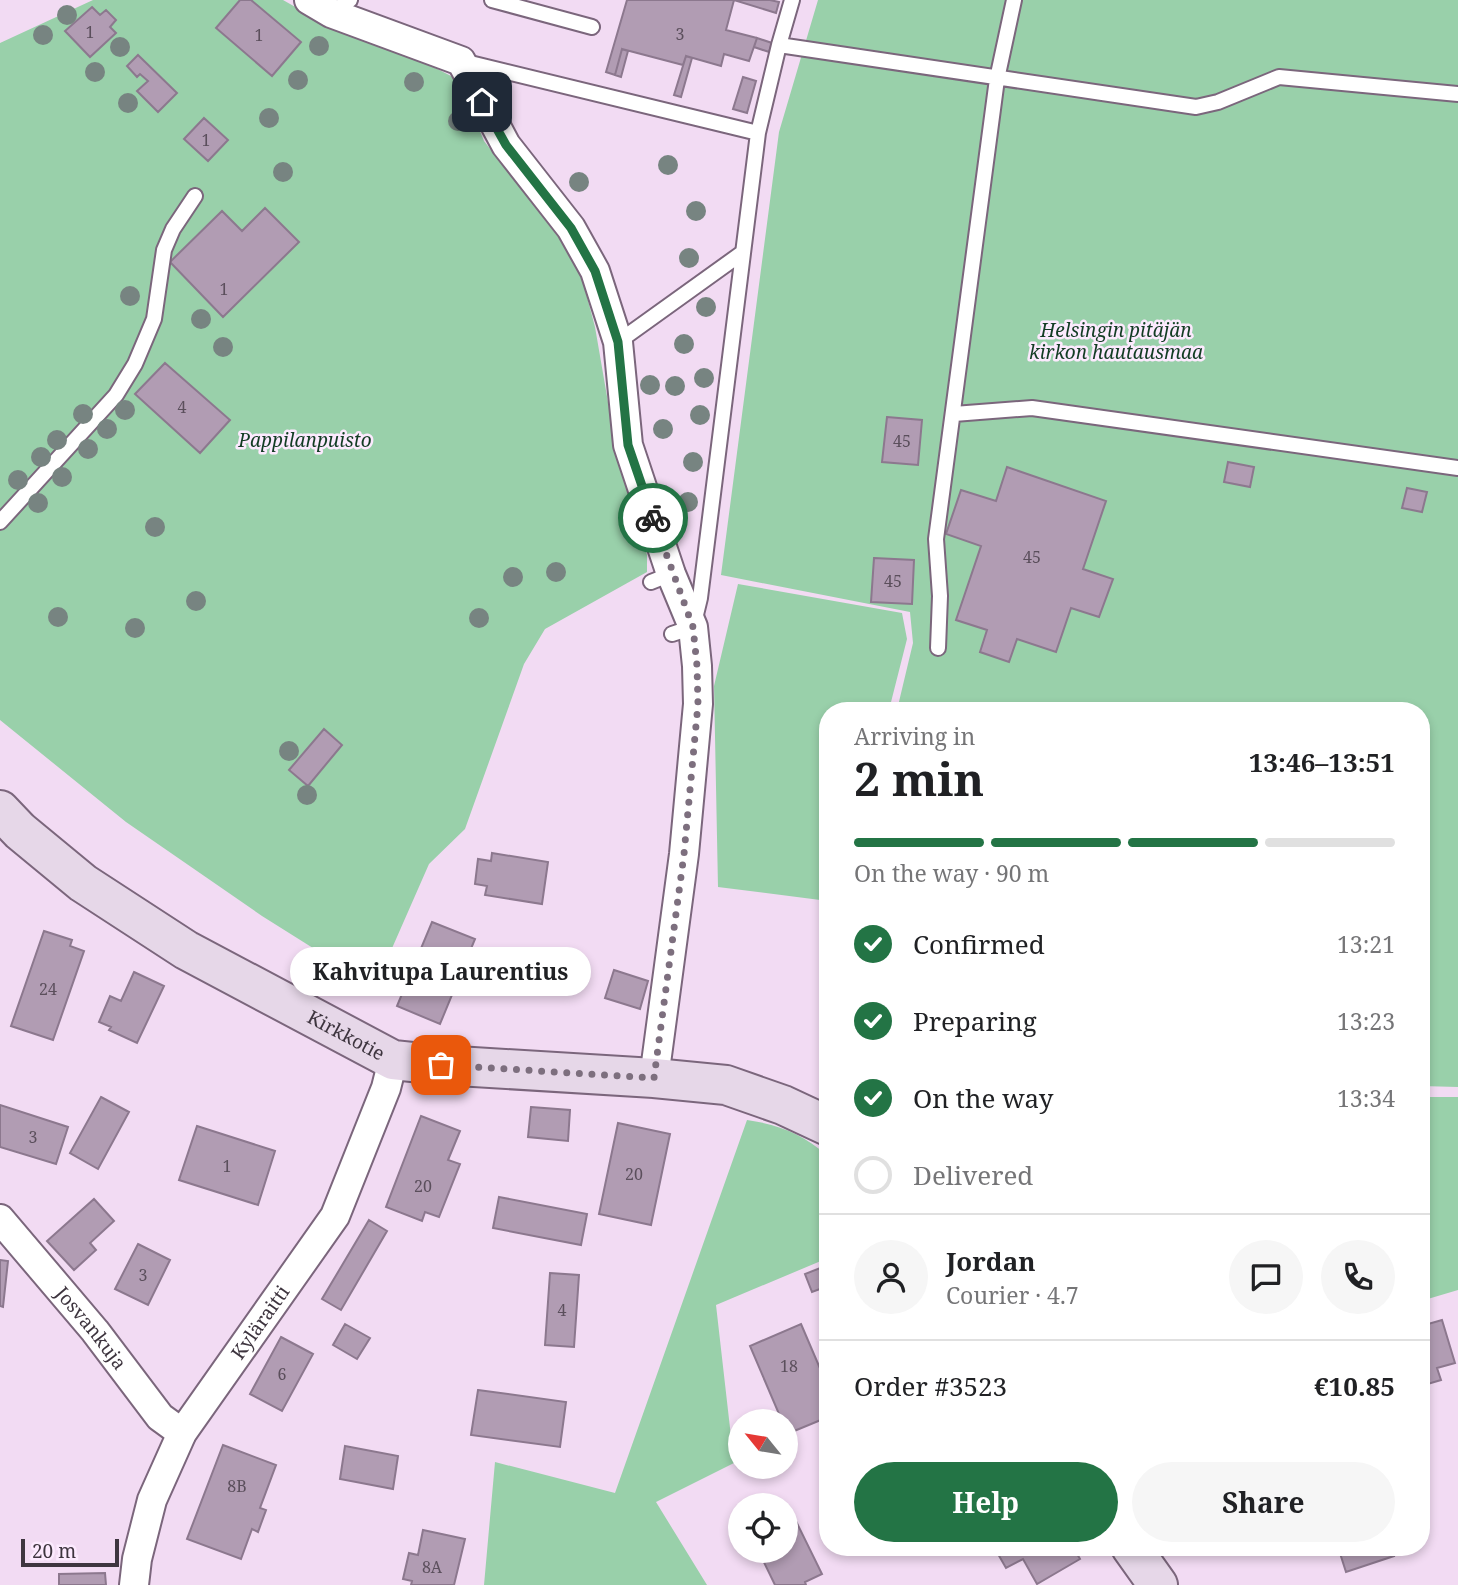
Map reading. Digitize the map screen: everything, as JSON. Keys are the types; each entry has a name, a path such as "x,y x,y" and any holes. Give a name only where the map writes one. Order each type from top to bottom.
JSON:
{"street":[{"path":"330,4 461,61 506,145 571,228 595,271 618,342 628,445 661,578 697,666 689,703 654,1078"},
{"name":"Kirkkotie","path":"0,810 20,831 82,883 186,950 393,1060 726,1085 783,1105 819,1122"},
{"name":"Kyläraitti","path":"134,1585 137,1559 152,1500 182,1433 335,1216 386,1088 393,1060"},
{"name":"Josvankuja","path":"0,1219 95,1331 160,1417 182,1433"},
{"path":"1137,1556 1157,1585"}],"lane":[{"path":"492,0 592,27"},
{"path":"682,631 700,598 758,133 792,0"},
{"path":"938,648 940,596 936,539 997,79 1014,0"},
{"path":"779,45 1196,107 1218,102 1279,77 1458,94"},
{"path":"461,61 758,133"},
{"path":"0,522 116,395 135,364 153,319 164,250 173,229 195,196"},
{"path":"618,342 742,253"},
{"path":"954,414 1032,408 1458,468"}],"green space":[{"name":"Pappilanpuisto","path":"93,0 283,0 313,17 410,55 451,76 466,97 484,141 570,252 581,274 595,327 618,460 647,555 647,572 545,629 524,664 465,829 429,864 375,987 262,916 126,822 0,720 0,43"},
{"name":"Helsingin pitäjän kirkon hautausmaa","path":"818,0 1458,0 1458,1087 1430,1086 1430,702 899,702 913,643 910,612 721,575 779,132"},
{"path":"738,584 902,613 907,639 891,702 819,702 819,900 718,887 714,686"},
{"path":"1430,1097 1458,1097 1458,1290 1430,1298"},
{"path":"747,1120 790,1132 819,1149 819,1262 716,1305 728,1410 728,1466 656,1502 707,1585 484,1585 495,1462 615,1493"}],"building":[{"path":"240,0 251,0 301,42 272,76 216,28"},
{"path":"627,0 734,0 726,30 757,38 749,61 724,54 721,66 686,56 683,65 622,49 615,75 606,72"},
{"path":"734,0 770,0 779,2 776,13"},
{"path":"92,7 100,15 106,10 116,20 110,27 116,33 90,57 65,31"},
{"path":"757,38 772,43 769,52 754,47"},
{"path":"622,49 628,51 621,77 615,75"},
{"path":"138,55 177,93 158,112 137,91 148,81 140,74 137,77 127,66"},
{"path":"686,56 692,58 681,97 674,95"},
{"path":"743,77 756,81 747,113 733,109"},
{"path":"204,118 228,140 208,161 184,139"},
{"path":"265,208 299,242 223,317 170,262 222,211 242,231"},
{"path":"165,363 230,420 200,453 135,394"},
{"path":"887,417 922,420 918,465 882,462"},
{"path":"1228,462 1254,467 1250,487 1224,482"},
{"path":"1007,467 1106,501 1083,569 1113,579 1099,617 1071,608 1056,652 1017,639 1009,662 980,652 987,630 956,620 981,546 946,534 961,490 996,501"},
{"path":"1407,488 1427,492 1422,512 1402,508"},
{"path":"874,558 914,560 912,604 871,602"},
{"path":"324,729 342,745 308,786 289,770"},
{"path":"492,853 548,862 542,904 485,895 487,886 475,884 478,859 491,861"},
{"path":"432,922 475,939 440,1024 397,1006"},
{"path":"44,931 72,940 70,946 84,951 53,1040 11,1026"},
{"path":"614,970 648,981 640,1009 605,998"},
{"path":"134,972 164,986 137,1043 109,1030 111,1027 99,1022 110,996 121,1001"},
{"path":"101,1097 129,1112 98,1169 70,1153"},
{"path":"0,1105 68,1127 56,1164 0,1147"},
{"path":"531,1107 570,1110 568,1141 528,1137"},
{"path":"421,1116 460,1131 448,1160 460,1164 439,1217 425,1212 422,1221 386,1207"},
{"path":"618,1123 670,1134 651,1225 599,1214"},
{"path":"197,1126 275,1151 258,1205 179,1180"},
{"path":"499,1197 587,1214 581,1245 493,1228"},
{"path":"94,1199 114,1221 90,1243 96,1250 74,1270 47,1241"},
{"path":"369,1220 387,1231 341,1310 322,1299"},
{"path":"138,1244 170,1260 148,1305 115,1289"},
{"path":"0,1260 8,1261 3,1307 0,1306"},
{"path":"819,1269 819,1289 812,1292 805,1274"},
{"path":"550,1273 579,1275 574,1347 545,1345"},
{"path":"1442,1320 1455,1363 1437,1368 1441,1380 1430,1383 1430,1323"},
{"path":"345,1324 370,1338 357,1359 333,1345"},
{"path":"801,1324 819,1366 819,1421 798,1429 798,1409 777,1409 750,1346"},
{"path":"281,1337 313,1354 282,1411 250,1394"},
{"path":"478,1390 566,1402 560,1447 471,1435"},
{"path":"223,1445 276,1465 260,1508 266,1510 258,1532 252,1529 241,1559 187,1539"},
{"path":"345,1446 398,1456 393,1489 340,1479"},
{"path":"798,1525 822,1574 805,1582 806,1585 775,1585 764,1563 798,1563"},
{"path":"423,1530 465,1539 454,1585 411,1585 412,1581 403,1579 409,1553 418,1555"},
{"path":"999,1556 1078,1556 1080,1559 1037,1584 1023,1559 1006,1568"},
{"path":"1341,1556 1394,1556 1346,1572"},
{"path":"105,1573 106,1585 59,1585 59,1574"}],"way so far":[{"path":"441,1065 654,1078 684,854 698,704 693,627 671,574 653,518"}],"place":[{"name":"Kahvitupa Laurentius","path":"441,1065"}],"route":[{"path":"482,102 506,145 571,228 595,271 618,342 628,445 653,518"}]}
